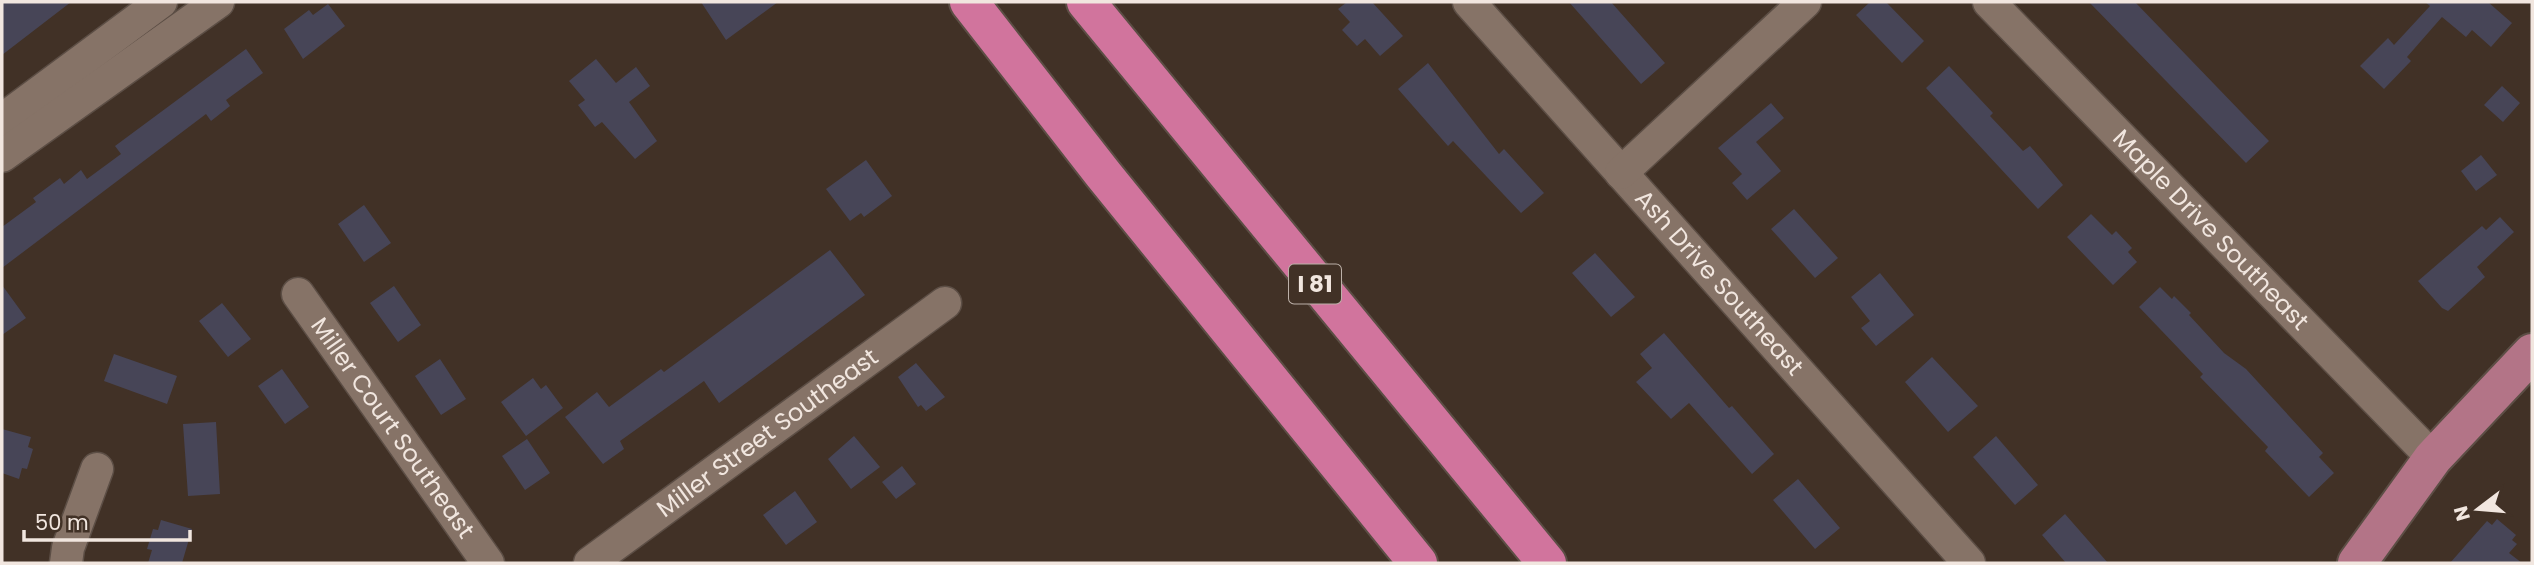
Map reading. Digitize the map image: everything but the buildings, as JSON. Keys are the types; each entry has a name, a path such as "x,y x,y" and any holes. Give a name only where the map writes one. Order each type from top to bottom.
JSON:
{"highway":[{"path":"969,2 1103,174 1418,563"},
{"name":"I 81","path":"1086,2 1547,563"}],"main road":[{"path":"2357,563 2433,458 2532,354"}],"street":[{"path":"2,120 161,2"},
{"path":"2,156 218,2"},
{"name":"Ash Drive Southeast","path":"1469,2 1969,563"},
{"path":"1621,173 1805,2"},
{"name":"Maple Drive Southeast","path":"1989,2 2433,458"},
{"name":"Miller Court Southeast","path":"298,293 488,563"},
{"name":"Miller Street Southeast","path":"590,563 945,303"},
{"path":"66,563 68,548 97,469"}]}
